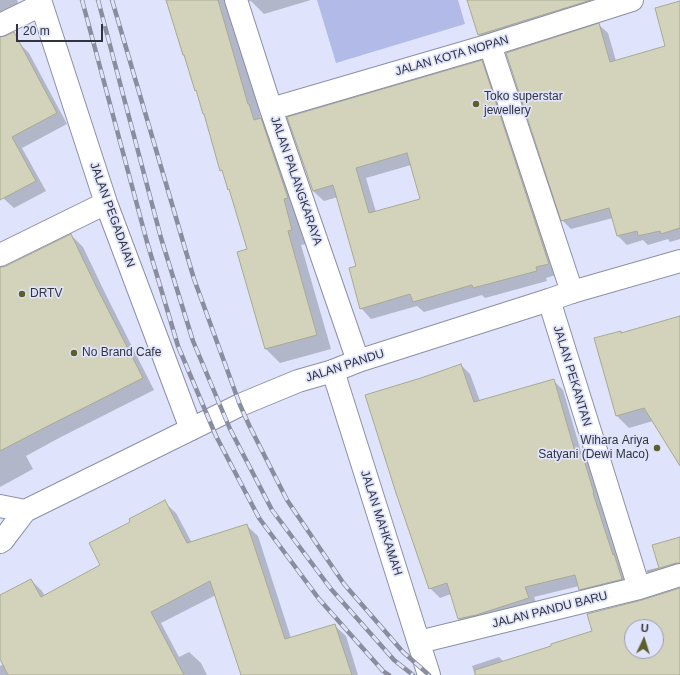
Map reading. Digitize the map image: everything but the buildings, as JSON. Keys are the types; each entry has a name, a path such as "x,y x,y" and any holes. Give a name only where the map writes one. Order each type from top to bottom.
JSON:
{"street":[{"name":"JALAN PALANGKARAYA","path":"236,0 271,108 358,361"},
{"name":"JALAN KOTA NOPAN","path":"271,108 490,45 632,0"},
{"path":"0,25 40,2"},
{"name":"JALAN PEGADAIAN","path":"40,2 106,203 191,428"},
{"path":"490,45 572,292"},
{"path":"0,255 106,203"},
{"name":"JALAN PANDU","path":"0,542 10,532 25,511 191,428 240,405 298,381 333,371 358,361 572,292 680,261"},
{"name":"JALAN PEKANTAN","path":"549,300 639,588"},
{"name":"JALAN MAHKAMAH","path":"333,371 418,642 430,675"},
{"path":"0,506 25,511"},
{"name":"JALAN PANDU BARU","path":"418,642 639,588 680,575"}],"shaded area":[{"path":"317,0 458,0 465,24 336,63"}],"railway":[{"path":"82,0 147,242 178,346 216,436 259,518 319,599 383,671 389,675"},
{"path":"98,0 161,238 193,341 230,429 272,510 331,589 394,660 413,675"},
{"path":"112,0 194,279 240,405 249,425 287,500 344,584 403,652 429,675"}],"place":[{"name":"Toko superstar jewellery","path":"476,104"},
{"name":"DRTV","path":"22,294"},
{"name":"No Brand Cafe","path":"74,353"},
{"name":"Wihara Ariya Satyani (Dewi Maco)","path":"657,448"}]}
